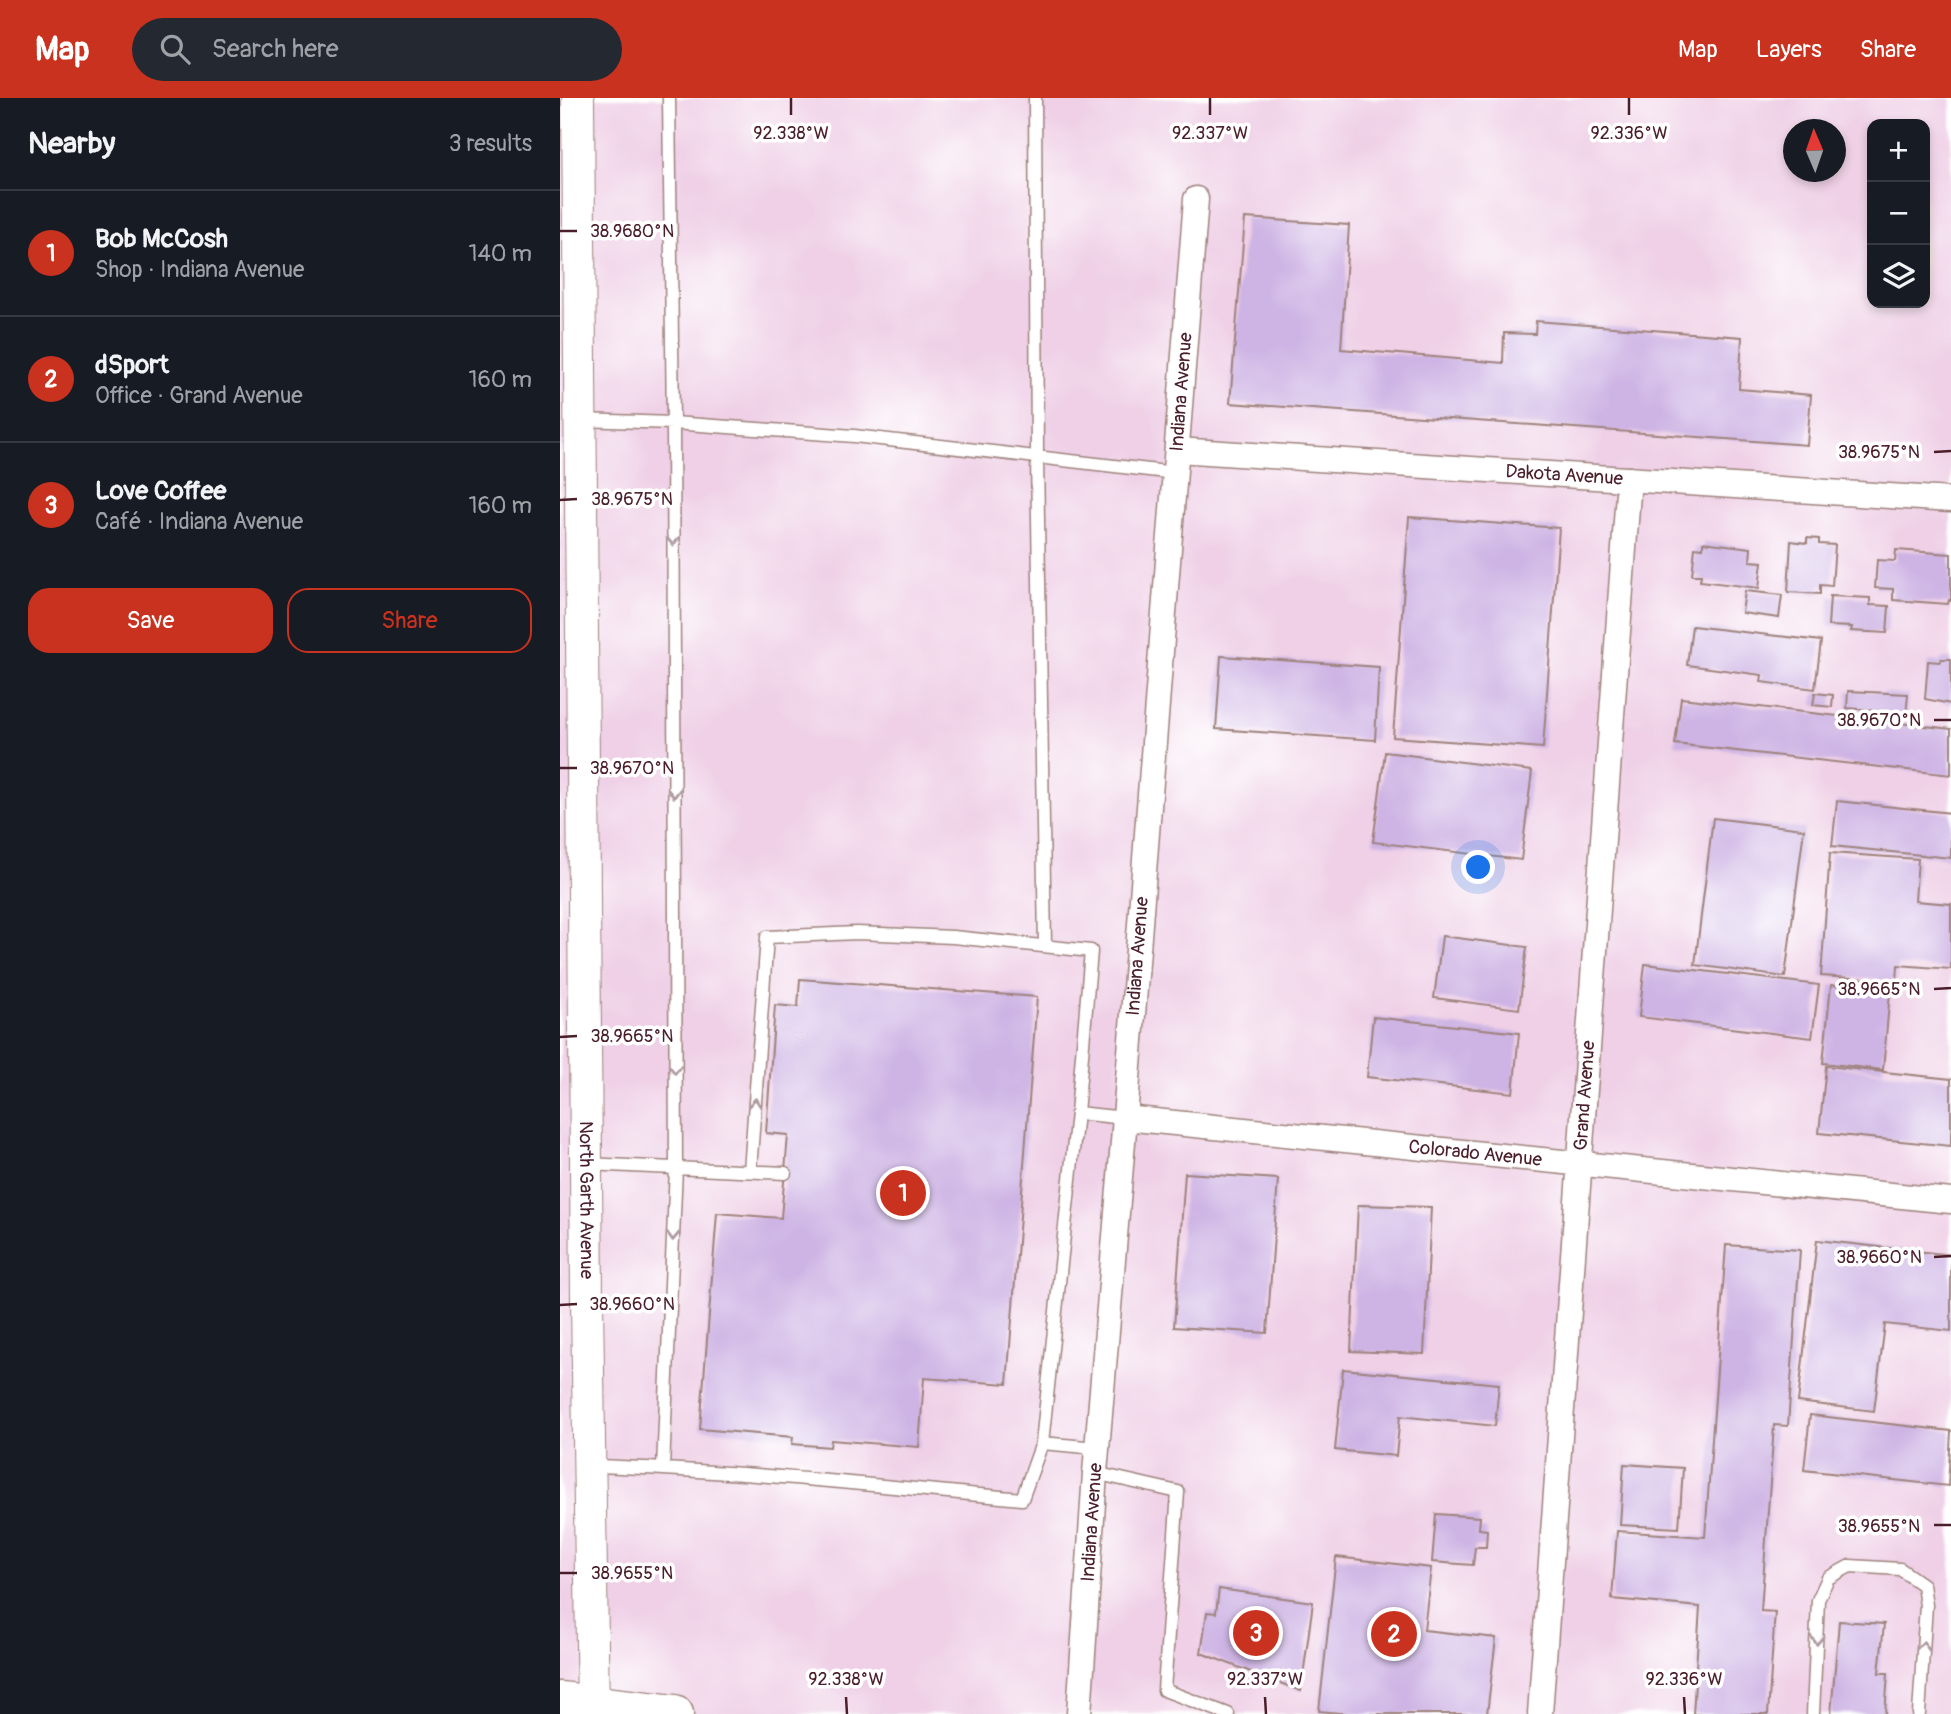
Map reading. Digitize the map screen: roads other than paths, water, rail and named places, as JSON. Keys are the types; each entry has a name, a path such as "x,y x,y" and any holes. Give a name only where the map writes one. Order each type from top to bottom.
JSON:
{"main road":[{"path":"582,1706 674,1714"}],"street":[{"name":"North Garth Avenue","path":"578,98 586,1164 591,1466 582,1706"},
{"name":"Indiana Avenue","path":"1079,1714 1095,1473 1196,200"},
{"name":"Dakota Avenue","path":"1176,462 1629,479 1951,500"},
{"name":"Grand Avenue","path":"1540,1714 1629,479"},
{"name":"Colorado Avenue","path":"1125,1118 1951,1201"}],"lane":[{"path":"663,1468 676,1168 669,98"},
{"path":"1035,98 1037,458 1045,945"},
{"path":"580,420 673,423 854,436 1037,458 1176,462"},
{"path":"591,1466 663,1468 1022,1499 1042,1443 1077,1113 1091,951 1045,945 857,933 767,937 750,1171"},
{"path":"1077,1113 1125,1118"},
{"path":"586,1164 785,1172"},
{"path":"1042,1443 1097,1448"},
{"path":"1095,1473 1178,1492 1164,1690 1228,1714"},
{"path":"1814,1714 1818,1600 1828,1578 1850,1566 1900,1569 1923,1585 1926,1605 1919,1714"}],"place":[{"name":"Bob McCosh","path":"903,1193"},
{"name":"Love Coffee","path":"1256,1633"},
{"name":"dSport","path":"1394,1634"}]}
